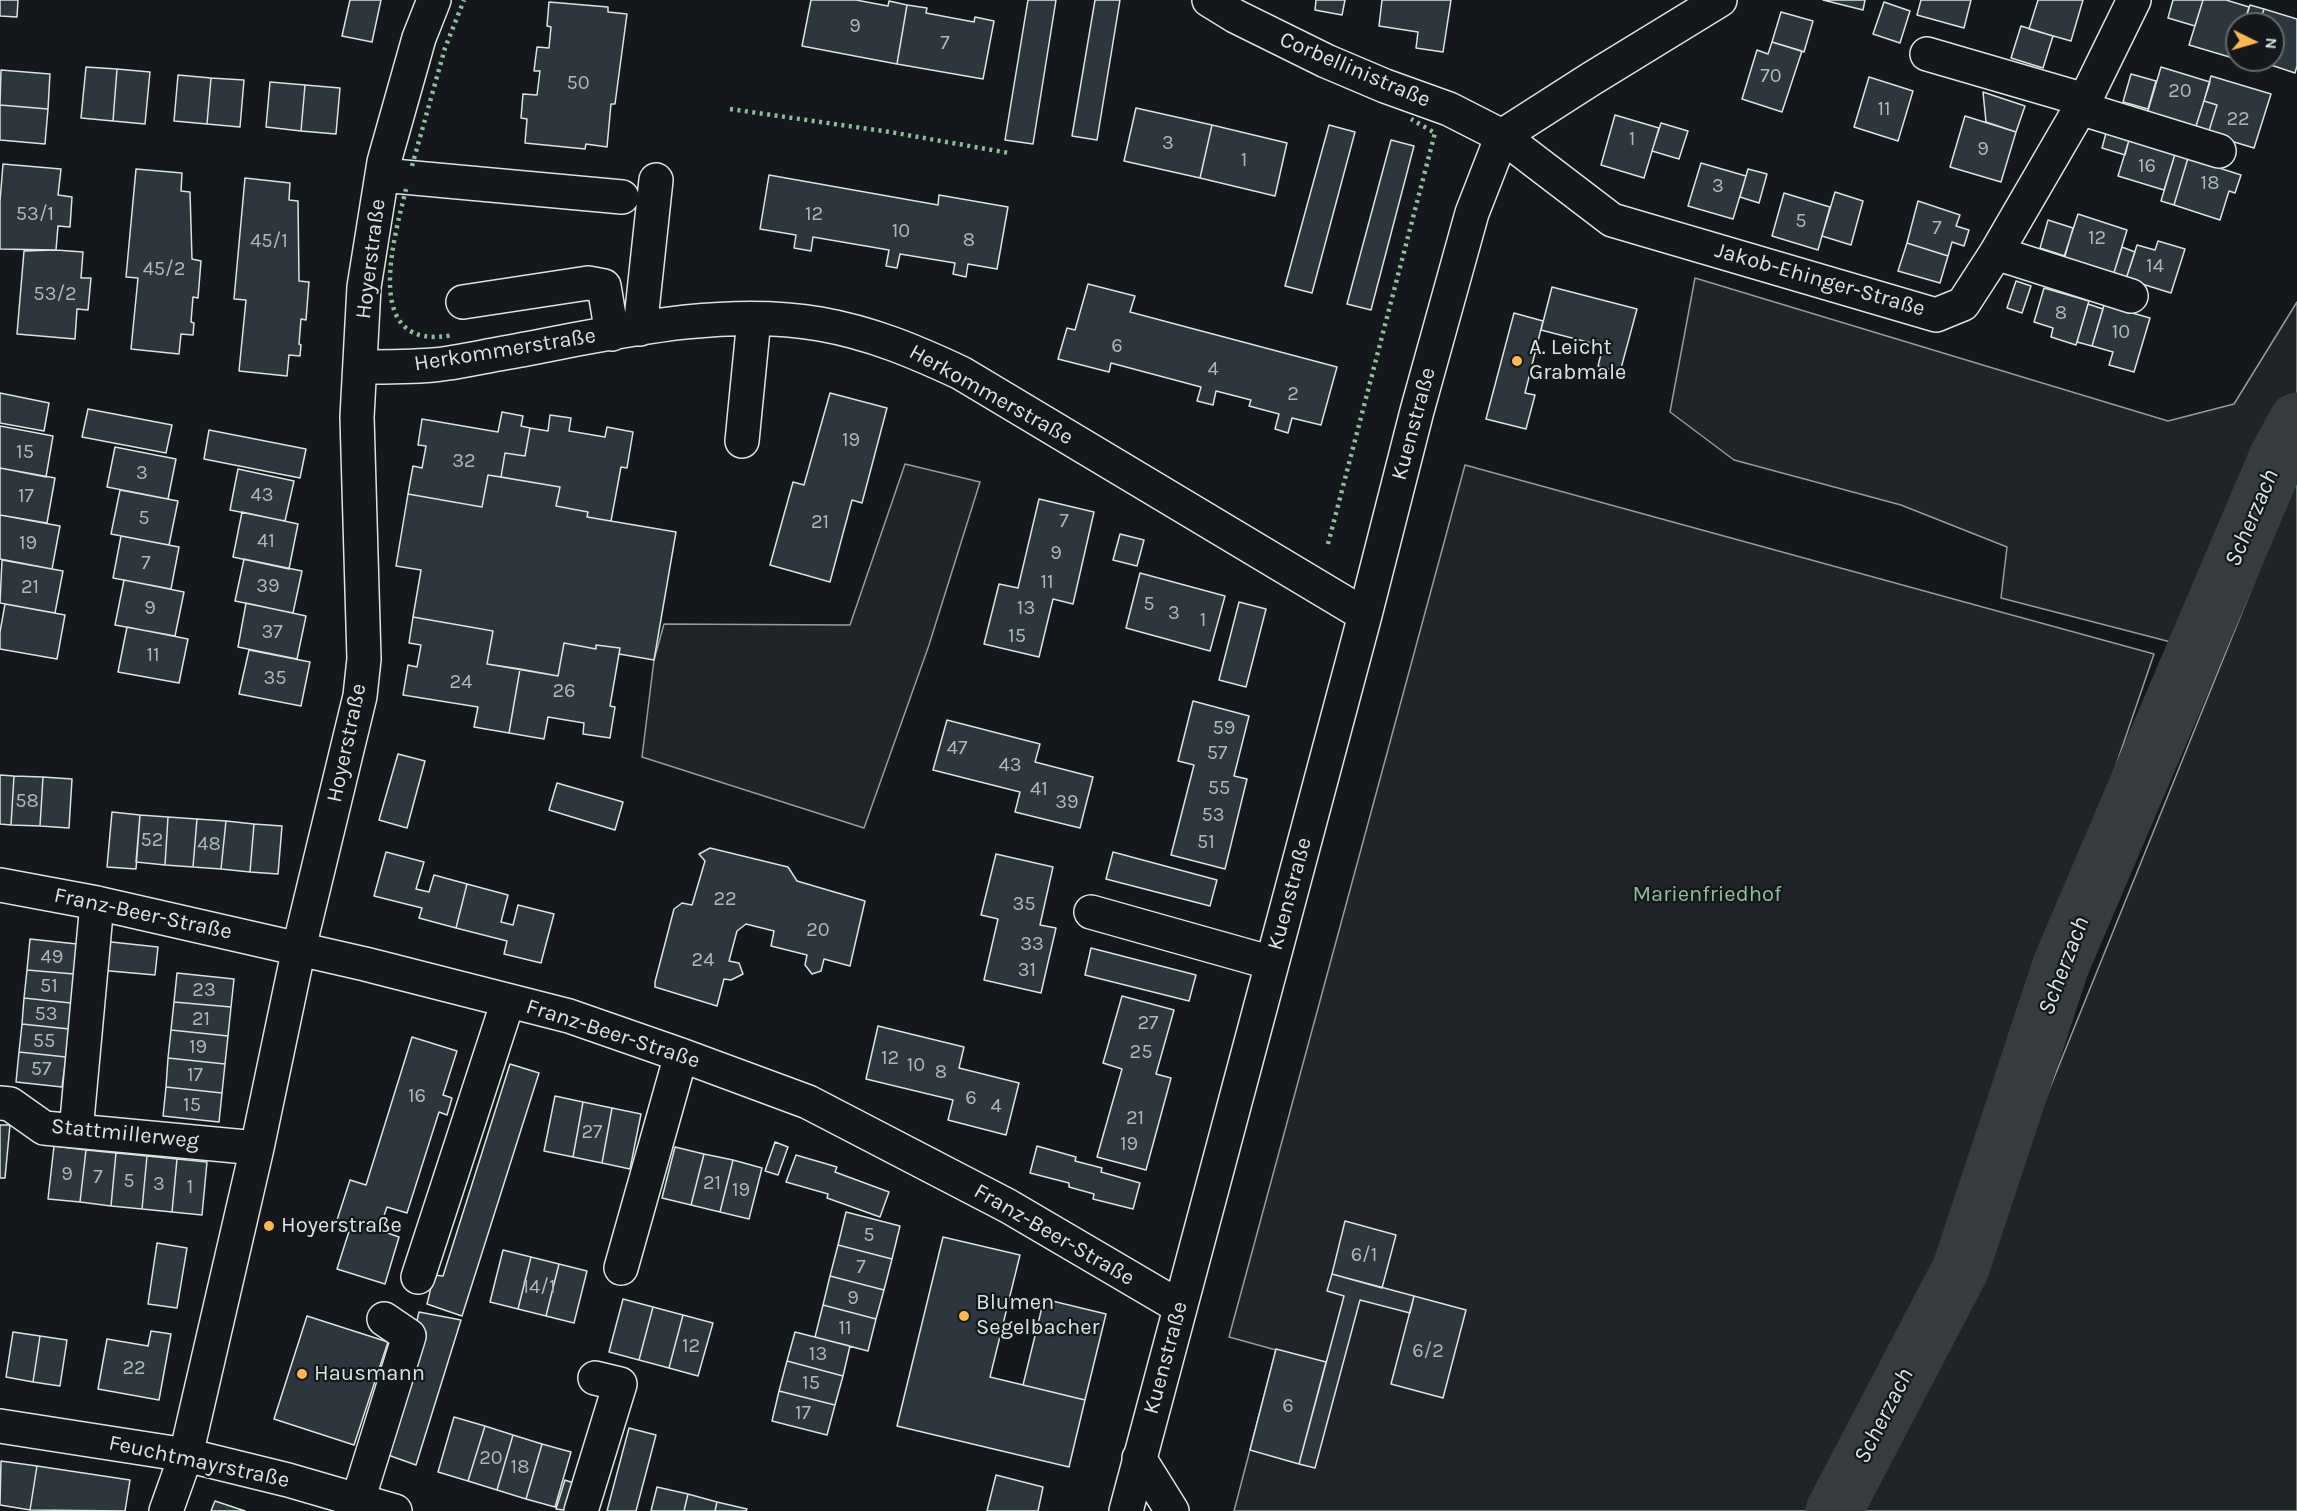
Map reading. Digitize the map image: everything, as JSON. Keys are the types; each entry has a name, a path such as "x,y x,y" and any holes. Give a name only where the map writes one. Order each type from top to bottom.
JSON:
{"street":[{"name":"Hoyerstraße","path":"166,1511 186,1455 299,948 360,696 364,659 357,417 364,287 384,162 419,38 434,0"},
{"path":"1502,136 1591,78 1720,0"},
{"name":"Jakob-Ehinger-Straße","path":"1502,136 1612,220 1936,315 1963,304 1996,253 2082,104 2134,0"},
{"name":"Corbellinistraße","path":"1228,5 1326,62 1449,109 1502,136"},
{"path":"1927,54 2219,151"},
{"name":"Kuenstraße","path":"1126,1511 1365,615 1417,411 1469,224 1502,136"},
{"path":"382,175 622,197"},
{"path":"626,332 656,180"},
{"path":"1996,253 2131,296"},
{"path":"463,302 588,283 604,286 626,332"},
{"path":"742,441 754,319"},
{"name":"Herkommerstraße","path":"360,367 434,365 696,322 754,319 818,323 864,333 906,347 961,373 1365,615"},
{"name":"Franz-Beer-Straße","path":"0,885 97,903 299,948 508,1000 569,1016 681,1055 808,1102 1008,1206 1180,1307"},
{"path":"76,1131 97,903"},
{"name":"Kuenstraße","path":"1090,912 1272,963"},
{"path":"418,1277 508,1000"},
{"path":"621,1268 681,1055"},
{"name":"Stattmillerweg","path":"0,1103 10,1104 44,1128 256,1148"},
{"path":"358,1500 409,1336 384,1319"},
{"path":"581,1511 620,1384 595,1378"},
{"name":"Feuchtmayrstraße","path":"0,1426 186,1455 394,1511"},
{"path":"1139,1458 1172,1511"}],"green space":[{"path":"1695,278 2168,421 2234,404 2297,302 2297,416 2286,434 2194,648 2001,598 2007,547 1901,505 1734,460 1670,412"},
{"path":"905,464 980,482 929,645 864,828 642,757 654,660 664,624 850,625"},
{"name":"Marienfriedhof","path":"1465,465 2154,654 1929,1313 1818,1511 1234,1511 1276,1350 1229,1337"},
{"path":"2297,476 2297,1511 1847,1511 1955,1323"}],"building":[{"path":"0,0 18,0 17,17 0,16"},
{"path":"350,0 381,0 372,42 342,36"},
{"path":"811,0 856,0 888,6 889,1 907,5 897,64 802,46"},
{"path":"1028,0 1056,0 1033,144 1005,140"},
{"path":"1095,0 1120,0 1097,140 1072,136"},
{"path":"1316,0 1345,0 1342,15 1315,10"},
{"path":"1382,0 1451,0 1443,52 1416,48 1418,32 1379,26"},
{"path":"1823,0 1865,0 1863,10"},
{"path":"1921,0 1971,0 1964,28 1917,15"},
{"path":"2038,0 2083,0 2071,41 2029,29"},
{"path":"2173,0 2203,0 2195,26 2168,18"},
{"path":"2203,0 2226,0 2249,7 2248,12 2225,12 2225,56 2189,45"},
{"path":"549,2 608,7 608,12 627,14 615,104 611,104 607,147 586,144 585,149 525,143 527,119 521,118 523,94 537,95 540,71 534,71 537,47 549,48 551,27 547,26"},
{"path":"1884,2 1910,11 1900,43 1873,34"},
{"path":"907,5 927,8 926,13 974,22 975,17 994,21 983,79 897,64"},
{"path":"2250,5 2264,9 2263,12 2248,12"},
{"path":"1781,12 1813,21 1804,52 1772,42"},
{"path":"2285,15 2297,19 2295,73 2285,70"},
{"path":"2021,26 2053,36 2043,68 2011,58"},
{"path":"1772,42 1802,51 1782,112 1742,99 1757,50 1768,54"},
{"path":"86,67 117,69 113,121 81,118"},
{"path":"2161,67 2210,82 2195,129 2147,114"},
{"path":"117,69 150,72 145,124 113,121"},
{"path":"1,70 50,74 48,109 0,105"},
{"path":"2131,74 2156,81 2148,109 2123,102"},
{"path":"178,75 211,78 207,124 174,121"},
{"path":"2211,76 2271,94 2254,148 2208,134 2217,105 2204,101"},
{"path":"1869,77 1913,91 1898,141 1854,127"},
{"path":"211,78 244,80 240,127 207,124"},
{"path":"270,82 305,85 301,131 266,127"},
{"path":"305,85 340,88 336,134 301,131"},
{"path":"1983,92 2025,106 2016,132 1986,122"},
{"path":"2204,101 2217,105 2208,134 2195,129"},
{"path":"0,105 48,109 45,144 0,140"},
{"path":"1136,108 1212,125 1200,178 1124,161"},
{"path":"1615,115 1659,128 1644,178 1601,165"},
{"path":"1965,116 2016,132 2001,182 1950,167"},
{"path":"1661,123 1688,131 1679,159 1652,151"},
{"path":"1212,125 1287,143 1275,196 1200,178"},
{"path":"1329,125 1355,132 1312,293 1285,286"},
{"path":"2106,133 2129,140 2125,155 2102,148"},
{"path":"1391,140 1414,146 1371,310 1347,304"},
{"path":"2129,140 2175,154 2164,190 2118,176"},
{"path":"2175,154 2188,158 2174,205 2161,201"},
{"path":"2188,158 2241,175 2235,193 2229,191 2220,220 2174,205"},
{"path":"1701,163 1746,176 1733,219 1688,206"},
{"path":"3,164 61,169 58,195 72,197 70,227 58,226 56,250 0,249"},
{"path":"136,169 182,173 181,191 190,192 192,259 201,261 198,298 193,297 191,322 194,323 193,335 181,334 179,354 131,349 138,278 126,277"},
{"path":"1748,169 1767,174 1759,203 1740,197"},
{"path":"769,175 938,205 939,195 1008,207 997,269 968,264 966,277 953,274 955,263 900,254 897,268 886,266 889,250 813,237 811,251 794,248 796,235 760,229"},
{"path":"245,178 290,183 289,200 298,201 299,281 309,282 306,320 301,319 300,356 289,355 287,376 239,371 246,300 234,299"},
{"path":"1835,192 1863,201 1851,245 1822,236"},
{"path":"1784,193 1830,207 1818,250 1772,236"},
{"path":"1918,201 1960,215 1956,226 1969,230 1964,246 1952,242 1948,256 1907,243"},
{"path":"2078,214 2127,230 2113,276 2063,260"},
{"path":"2048,220 2073,228 2065,256 2040,248"},
{"path":"2158,241 2185,249 2171,293 2126,279 2137,245 2155,250"},
{"path":"1907,243 1948,256 1940,283 1898,271"},
{"path":"2122,247 2135,252 2126,279 2113,276"},
{"path":"24,251 83,252 81,278 91,278 88,310 77,309 75,339 17,334"},
{"path":"2016,281 2031,286 2022,313 2007,308"},
{"path":"1088,284 1135,296 1130,312 1337,367 1321,425 1292,418 1288,433 1275,429 1279,414 1249,406 1251,400 1216,391 1213,405 1197,401 1201,387 1111,363 1109,372 1058,359 1067,328 1075,330"},
{"path":"1552,287 1637,309 1620,372 1598,366 1603,346 1541,330"},
{"path":"2044,288 2089,301 2076,345 2051,337 2053,328 2034,322"},
{"path":"2088,304 2103,309 2092,346 2077,342"},
{"path":"2104,305 2150,318 2134,372 2109,365 2113,352 2092,346"},
{"name":"A. Leicht Grabmale","path":"1514,313 1543,321 1525,393 1535,395 1526,429 1486,419"},
{"path":"0,393 49,403 44,431 0,423"},
{"path":"830,393 887,408 862,503 852,500 830,582 770,565 793,482 804,485"},
{"path":"88,409 172,425 166,453 82,437"},
{"path":"502,412 523,416 521,426 530,428 525,456 505,453 501,477 488,475 482,507 408,494 413,466 422,468 426,446 418,445 422,419 498,432"},
{"path":"550,415 571,418 569,431 605,437 607,427 633,432 627,468 621,467 611,521 587,517 588,512 556,506 560,487 501,477 505,453 525,456 530,428 548,431"},
{"path":"0,426 53,436 46,477 0,468"},
{"path":"209,430 306,449 300,478 204,459"},
{"path":"115,447 176,459 168,499 107,487"},
{"path":"0,468 55,478 47,523 0,515"},
{"path":"238,469 294,481 285,521 230,510"},
{"path":"488,475 560,487 556,506 588,512 587,517 676,532 654,660 619,654 620,648 596,645 596,649 564,643 558,676 487,664 493,631 413,617 421,570 396,566 408,494 482,507"},
{"path":"120,490 178,501 169,545 111,534"},
{"path":"1039,499 1094,512 1073,604 1053,599 1039,657 984,644 999,584 1018,588"},
{"path":"242,512 298,524 289,569 233,557"},
{"path":"0,515 60,526 52,569 0,559"},
{"path":"1120,534 1144,540 1137,566 1113,560"},
{"path":"121,536 179,547 171,589 113,578"},
{"path":"244,559 302,571 293,613 235,601"},
{"path":"2,560 63,571 55,613 0,603"},
{"path":"1140,573 1225,596 1210,651 1126,628"},
{"path":"124,580 184,592 175,636 115,625"},
{"path":"1239,602 1266,609 1246,687 1219,680"},
{"path":"246,603 306,616 297,659 238,647"},
{"path":"5,604 65,615 57,659 0,649 0,632"},
{"path":"413,617 493,631 487,664 520,669 509,733 474,727 478,707 403,695 408,665 417,667 421,645 409,643"},
{"path":"127,627 188,639 179,683 118,672"},
{"path":"564,643 596,649 596,645 620,648 610,706 615,707 610,738 583,734 584,723 548,717 544,739 509,733 520,669 558,676"},
{"path":"249,650 310,662 301,706 239,694"},
{"path":"1193,701 1249,716 1234,776 1247,779 1225,869 1171,855 1194,765 1178,761"},
{"path":"947,720 1040,744 1035,762 1093,777 1080,828 1015,812 1020,792 933,770"},
{"path":"398,754 425,761 407,828 379,820"},
{"path":"0,775 14,776 11,825 0,824"},
{"path":"14,776 43,777 40,826 11,825"},
{"path":"43,777 72,779 69,828 40,826"},
{"path":"557,783 623,802 615,830 549,810"},
{"path":"112,812 140,815 136,869 107,867"},
{"path":"140,815 168,817 165,865 136,862"},
{"path":"168,817 197,819 193,867 165,865"},
{"path":"197,819 226,821 221,869 193,867"},
{"path":"226,821 254,824 250,872 221,869"},
{"path":"254,824 282,826 278,874 250,872"},
{"path":"710,848 788,867 797,881 865,901 850,966 824,959 821,971 812,974 805,965 807,955 771,946 774,931 746,924 737,931 729,961 739,963 743,974 731,980 724,979 717,1006 655,987 674,909 682,903 692,905 705,861 699,854"},
{"path":"386,852 424,862 416,889 429,892 434,875 467,884 456,928 419,918 422,908 374,896"},
{"path":"1113,852 1217,880 1210,906 1106,879"},
{"path":"996,854 1053,867 1040,925 1056,928 1041,993 984,980 998,919 981,915"},
{"path":"467,884 508,895 501,922 513,925 518,905 554,914 541,963 504,954 507,941 456,928"},
{"path":"30,939 77,944 74,974 27,970"},
{"path":"102,941 158,947 155,975 99,970"},
{"path":"1091,948 1196,975 1189,1001 1085,975"},
{"path":"27,970 74,974 71,1003 24,998"},
{"path":"177,973 234,979 231,1007 174,1002"},
{"path":"1122,996 1174,1010 1156,1074 1171,1078 1146,1170 1097,1157 1122,1069 1103,1063"},
{"path":"24,998 71,1003 69,1029 22,1024"},
{"path":"174,1002 231,1007 228,1036 171,1030"},
{"path":"22,1024 69,1029 66,1057 19,1052"},
{"path":"878,1026 964,1047 959,1068 1019,1083 1006,1135 948,1120 953,1100 866,1079"},
{"path":"171,1030 228,1036 225,1064 168,1058"},
{"path":"412,1037 457,1051 443,1095 452,1098 447,1115 439,1112 407,1213 387,1207 379,1230 399,1237 385,1284 337,1269 351,1225 337,1220 350,1180 366,1185"},
{"path":"19,1052 66,1057 62,1087 16,1082"},
{"path":"168,1058 225,1064 222,1093 166,1087"},
{"path":"510,1064 539,1073 462,1316 427,1304 434,1275 443,1276"},
{"path":"166,1087 222,1093 219,1122 163,1116"},
{"path":"555,1096 583,1102 573,1157 544,1151"},
{"path":"583,1102 612,1108 602,1163 573,1157"},
{"path":"612,1108 641,1114 630,1169 602,1163"},
{"path":"0,1125 10,1125 5,1178 0,1178"},
{"path":"775,1142 788,1147 778,1175 765,1171"},
{"path":"54,1146 86,1150 80,1202 48,1199"},
{"path":"1037,1146 1076,1157 1075,1161 1102,1168 1101,1172 1140,1183 1133,1209 1093,1199 1094,1194 1069,1187 1069,1183 1030,1173"},
{"path":"675,1147 704,1154 691,1205 662,1198"},
{"path":"86,1150 116,1153 111,1206 80,1202"},
{"path":"116,1153 147,1156 142,1209 111,1206"},
{"path":"704,1154 733,1160 720,1212 691,1205"},
{"path":"796,1155 837,1167 835,1172 889,1192 880,1217 827,1198 828,1194 786,1182"},
{"path":"147,1156 177,1159 172,1212 142,1209"},
{"path":"177,1159 207,1162 202,1215 172,1212"},
{"path":"733,1160 762,1168 749,1219 720,1212"},
{"path":"846,1212 900,1226 892,1259 838,1245"},
{"path":"1345,1221 1396,1235 1382,1288 1332,1274"},
{"name":"Blumen Segelbacher","path":"943,1237 1020,1255 990,1377 1085,1400 1069,1467 897,1426"},
{"path":"157,1243 187,1248 177,1308 148,1304"},
{"path":"838,1245 892,1259 884,1290 830,1276"},
{"path":"503,1250 531,1257 518,1309 490,1302"},
{"path":"531,1257 559,1264 546,1316 518,1309"},
{"path":"559,1264 587,1271 574,1323 546,1316"},
{"path":"1332,1274 1414,1296 1410,1313 1360,1300 1315,1468 1299,1464 1344,1296 1327,1291"},
{"path":"830,1276 884,1290 876,1319 823,1305"},
{"path":"1414,1296 1466,1310 1443,1398 1391,1384"},
{"path":"623,1299 653,1307 639,1360 609,1352"},
{"path":"1044,1299 1106,1314 1085,1400 1023,1385"},
{"path":"823,1305 876,1319 868,1351 815,1337"},
{"path":"653,1307 683,1315 669,1368 639,1360"},
{"path":"419,1312 461,1320 416,1465 388,1455 426,1332 415,1329"},
{"path":"683,1315 713,1323 698,1376 669,1368"},
{"path":"307,1316 388,1342 354,1445 274,1419"},
{"path":"151,1331 171,1334 159,1400 98,1389 107,1339 148,1346"},
{"path":"13,1332 40,1336 33,1382 6,1377"},
{"path":"795,1332 850,1346 843,1376 787,1361"},
{"path":"40,1336 67,1340 60,1386 33,1382"},
{"path":"1276,1349 1326,1362 1299,1464 1250,1450"},
{"path":"787,1361 843,1376 835,1405 779,1391"},
{"path":"779,1391 835,1405 827,1435 772,1421"},
{"path":"454,1417 485,1426 468,1481 438,1472"},
{"path":"485,1426 513,1435 497,1490 468,1481"},
{"path":"629,1428 656,1435 636,1511 607,1511"},
{"path":"513,1435 542,1444 526,1499 497,1490"},
{"path":"542,1444 571,1452 555,1507 526,1499"},
{"path":"1,1461 37,1466 30,1510 0,1505"},
{"path":"37,1466 130,1480 125,1511 30,1510"},
{"path":"996,1475 1043,1487 1038,1511 987,1511"},
{"path":"565,1480 579,1485 570,1511 556,1509"},
{"path":"657,1487 688,1494 684,1511 651,1511"},
{"path":"688,1494 717,1502 715,1511 684,1511"},
{"path":"215,1501 245,1511 211,1511"},
{"path":"717,1502 747,1509 746,1511 715,1511"}],"waterway":[{"name":"Scherzach","path":"1834,1511 1961,1268 2061,965 2278,456 2297,421"}],"hedge":[{"path":"412,166 445,48 464,0"},
{"path":"730,109 890,132 1009,153"},
{"path":"1328,544 1435,133 1411,119"},
{"path":"406,189 391,262 390,288 394,310 405,327 424,336 453,335"}],"place":[{"name":"A. Leicht Grabmale","path":"1517,361"},
{"name":"Hoyerstraße","path":"269,1226"},
{"name":"Blumen Segelbacher","path":"964,1316"},
{"name":"Hausmann","path":"302,1374"}]}
